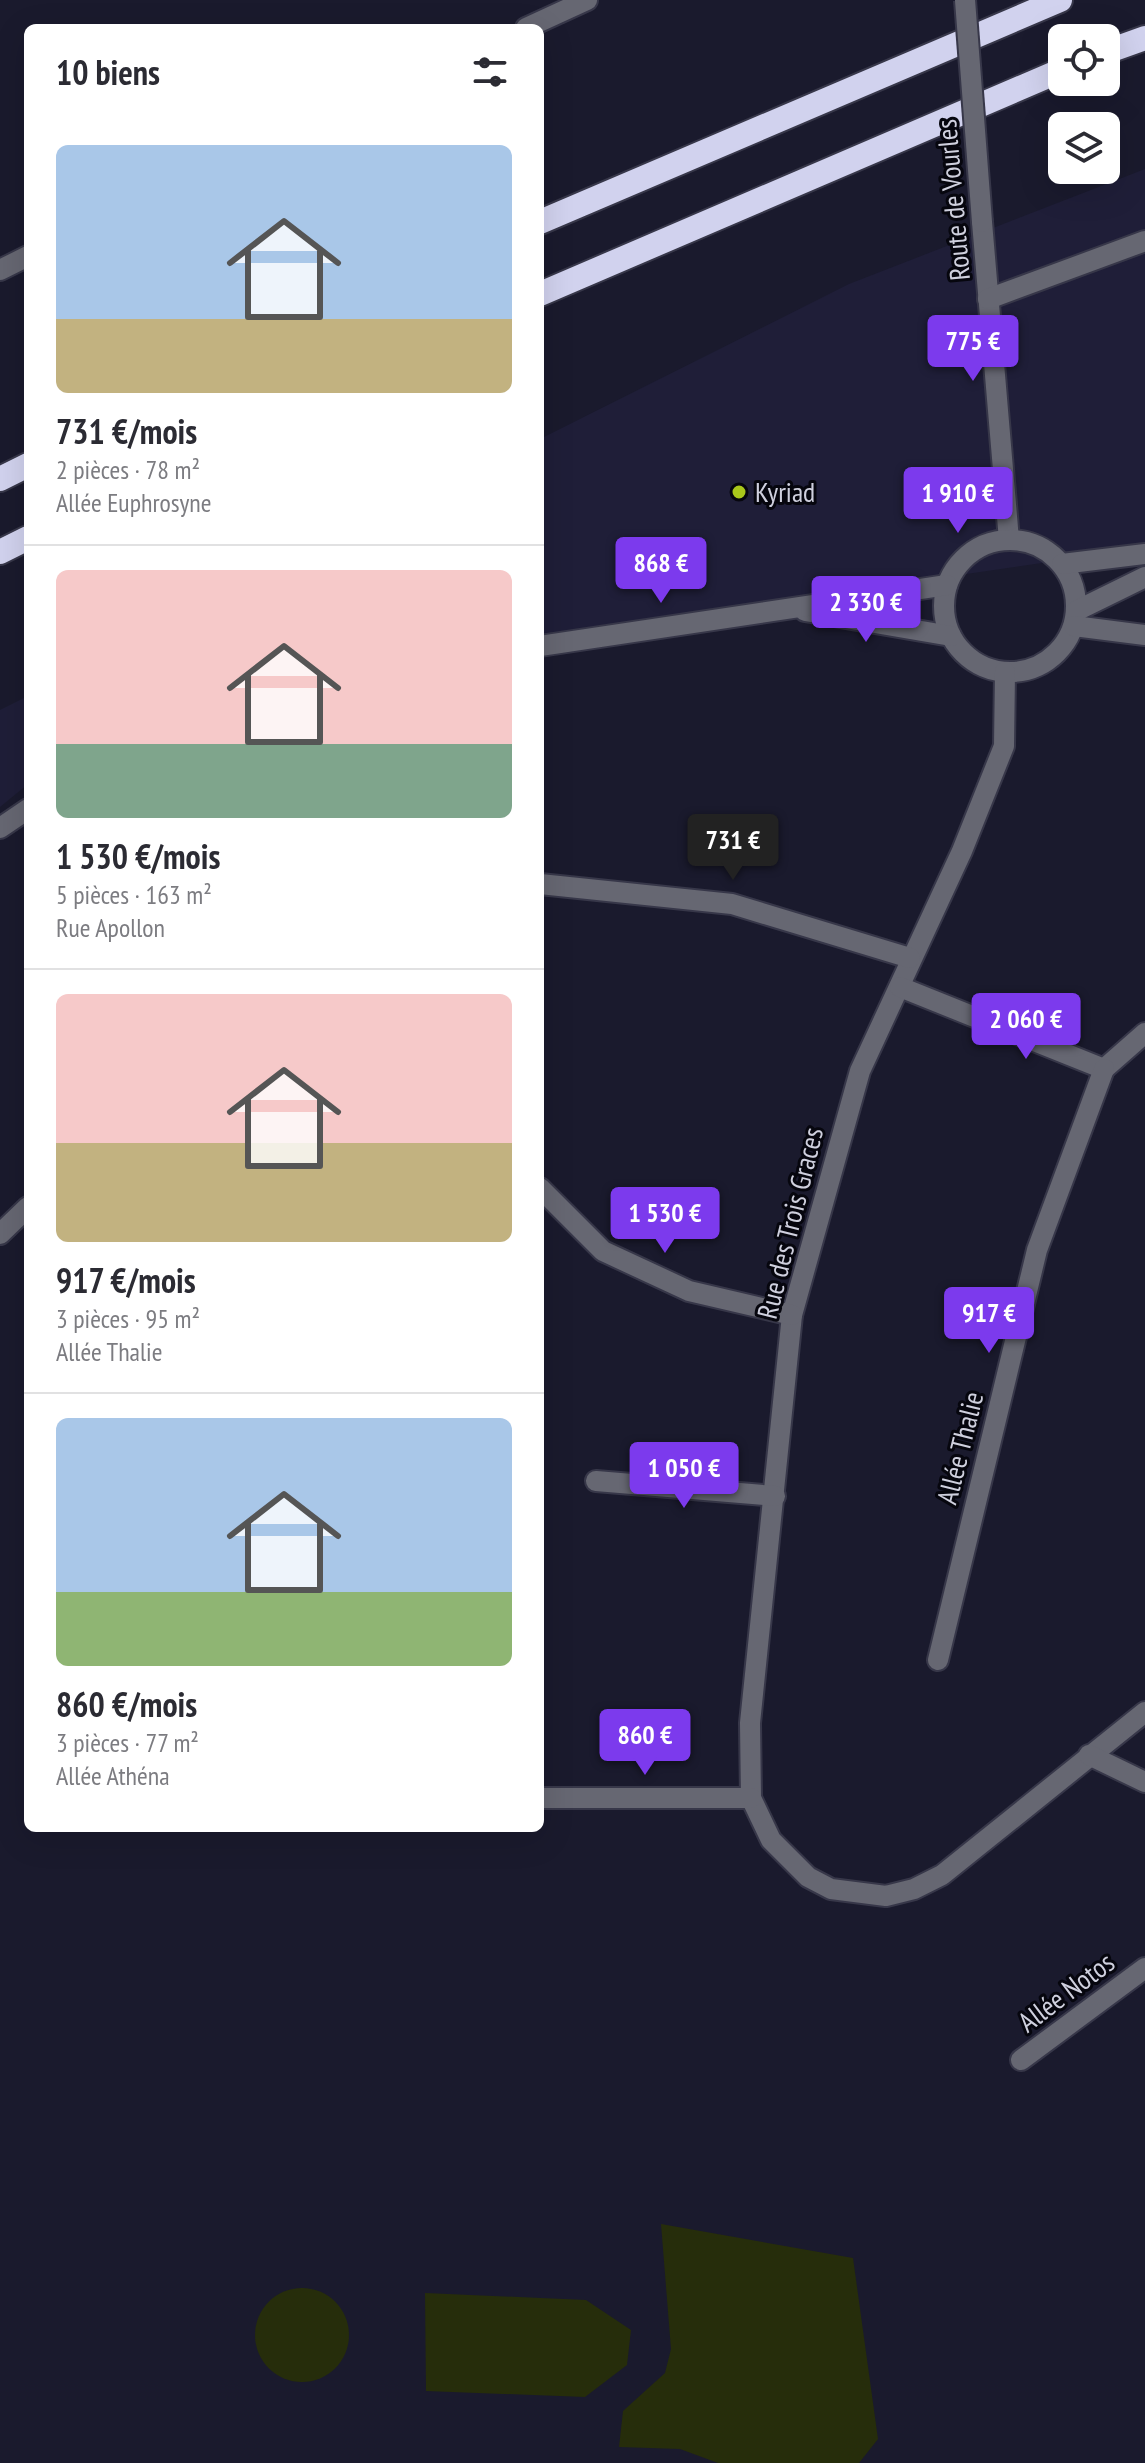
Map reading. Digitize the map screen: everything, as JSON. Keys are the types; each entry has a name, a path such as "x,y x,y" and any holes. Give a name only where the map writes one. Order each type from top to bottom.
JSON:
{"highway":[{"path":"544,220 1060,0"},
{"path":"1120,47 1145,38"},
{"path":"544,292 1048,76"},
{"path":"0,479 24,467"},
{"path":"0,552 24,540"}],"street":[{"path":"535,24 587,0"},
{"name":"Route de Vourles","path":"965,0 1009,540"},
{"path":"988,299 1145,241"},
{"path":"0,270 24,258"},
{"path":"1009,540 1047,551 1062,564 1073,587 1075,619 1063,645 1047,660 1027,670 1005,672 983,666 965,654 951,636 944,602 947,585 956,567 971,552 1009,540"},
{"path":"1062,564 1145,554"},
{"path":"1075,619 1145,577"},
{"path":"544,645 947,585"},
{"path":"788,608 951,636"},
{"path":"1075,619 1145,635"},
{"name":"Rue des Trois Graces","path":"1005,672 1004,746 962,851 860,1071 792,1315 750,1723 751,1798 771,1840 808,1877 831,1889 886,1896 914,1889 942,1875 1145,1712"},
{"path":"0,828 24,812"},
{"path":"544,884 732,904 910,958"},
{"path":"900,987 1104,1069"},
{"name":"Allée Thalie","path":"938,1660 1037,1250 1104,1069 1145,1033"},
{"path":"544,1192 603,1251 689,1291 792,1315"},
{"path":"0,1234 24,1211"},
{"path":"596,1481 775,1496"},
{"path":"1089,1755 1145,1782"},
{"path":"544,1798 751,1798"},
{"name":"Allée Notos","path":"1021,2060 1145,1968"}],"shaded area":[{"path":"1145,169 1145,548 544,635 544,437 849,284 1106,184 1120,184 1120,179"},
{"path":"24,698 24,787 0,807 0,710"}],"green space":[{"path":"661,2224 853,2258 878,2439 859,2463 718,2463 680,2449 619,2447 623,2411 665,2373 671,2349"},
{"path":"302,2288 320,2292 335,2302 345,2317 349,2335 345,2353 335,2368 320,2378 302,2382 284,2378 269,2368 259,2353 255,2335 259,2317 269,2302 284,2292"},
{"path":"425,2293 586,2300 631,2330 627,2365 585,2397 426,2391"}],"place":[{"name":"Kyriad","path":"739,492"}]}
